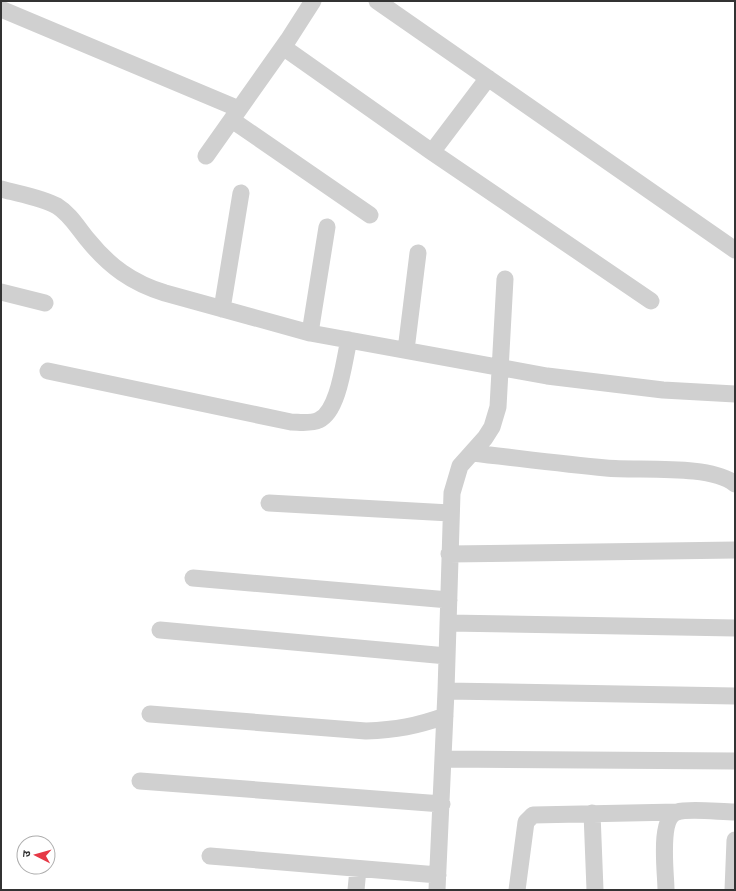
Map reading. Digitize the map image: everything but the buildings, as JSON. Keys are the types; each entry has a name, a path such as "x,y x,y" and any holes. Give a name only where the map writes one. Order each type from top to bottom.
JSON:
{"street":[{"path":"206,156 283,47 313,1"},
{"path":"377,1 735,250"},
{"path":"1,9 235,114 370,215"},
{"path":"283,47 432,152 651,301"},
{"path":"432,152 488,78"},
{"path":"1,189 41,200 56,206 68,215 106,261 125,276 146,288 310,333 500,367 608,384 663,390 735,394"},
{"path":"222,309 240,193"},
{"path":"310,333 327,227"},
{"path":"406,350 418,253"},
{"path":"210,856 358,869 438,883 449,600 450,513 455,478 460,466 485,438 492,426 498,407 505,279"},
{"path":"1,292 45,303"},
{"path":"48,371 291,422 306,423 319,420 328,412 336,397 349,340"},
{"path":"472,453 607,468 697,472 727,478 735,484"},
{"path":"269,503 450,513"},
{"path":"449,554 735,550"},
{"path":"193,578 449,600"},
{"path":"448,623 735,628"},
{"path":"160,630 447,656"},
{"path":"446,691 735,696"},
{"path":"150,714 366,731 393,730 420,725 445,716"},
{"path":"443,759 735,761"},
{"path":"140,781 442,804"},
{"path":"666,890 665,833 668,818 677,812"},
{"path":"517,890 525,828 528,817 541,813 735,812"},
{"path":"592,813 595,890"},
{"path":"733,890 735,840"},
{"path":"356,890 358,869"}]}
